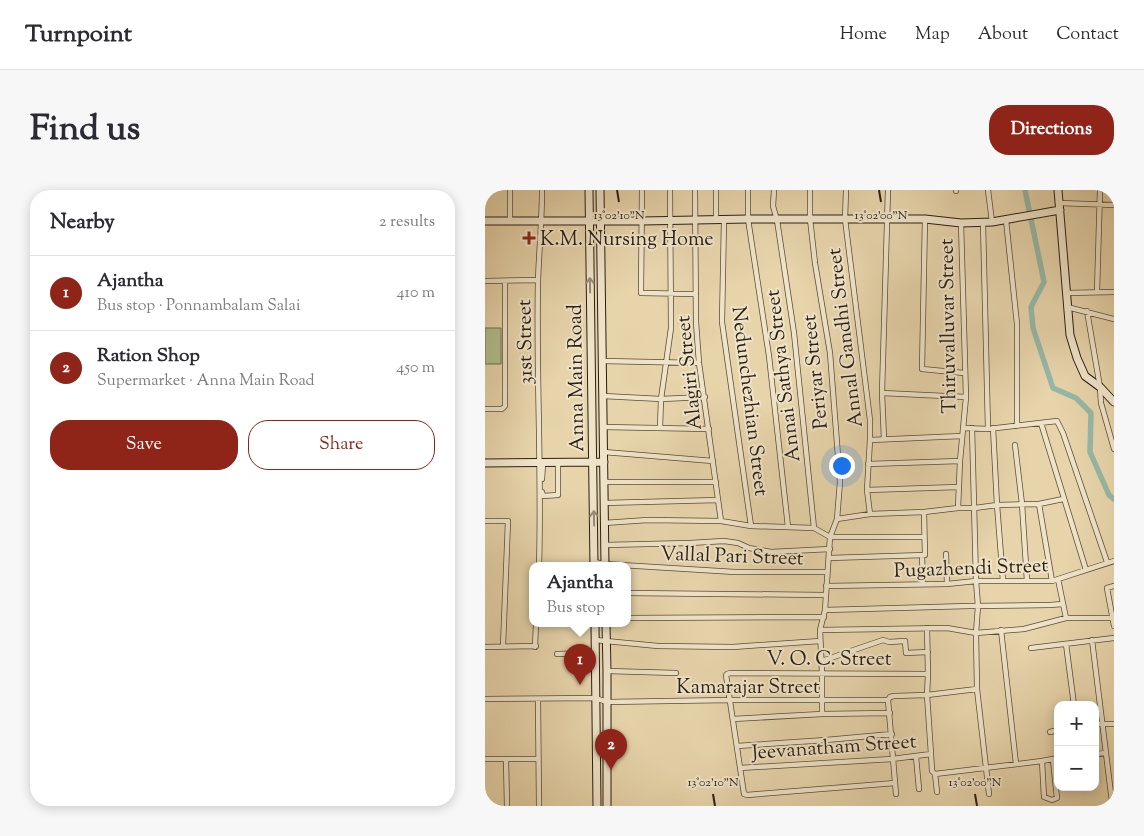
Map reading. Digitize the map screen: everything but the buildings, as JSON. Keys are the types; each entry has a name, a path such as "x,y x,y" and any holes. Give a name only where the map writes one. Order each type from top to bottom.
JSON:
{"main road":[{"name":"Anna Main Road","path":"589,190 594,562"},
{"name":"Anna Main Road","path":"600,190 605,562"},
{"path":"1058,190 1070,335 1085,376 1100,387 1114,402"},
{"path":"485,221 601,220 642,222 748,219 925,219 961,223 983,223 1005,220 1059,207"},
{"path":"485,464 604,462"},
{"path":"595,627 597,806"},
{"path":"605,627 607,806"}],"street":[{"path":"510,220 511,190"},
{"name":"31st Street","path":"541,463 538,280 542,190"},
{"path":"642,190 641,293 696,294"},
{"path":"660,428 661,399 671,328 670,190"},
{"name":"Alagiri Street","path":"695,190 696,322 699,363 721,521"},
{"name":"Nedunchezhian Street","path":"717,190 720,220 722,322 751,526"},
{"path":"748,190 748,219 769,356 788,527"},
{"name":"Annai Sathya Street","path":"774,190 773,206 777,220 794,333 814,528"},
{"name":"Periyar Street","path":"810,190 810,219 815,263 830,354 839,482 837,518 829,537 825,610 820,630 822,714"},
{"name":"Annal Gandhi Street","path":"845,190 845,219 870,420 867,490 870,514"},
{"path":"884,440 882,393 888,190"},
{"path":"988,190 991,222"},
{"path":"1097,292 1100,190"},
{"path":"1059,207 1114,205"},
{"path":"925,219 922,370 964,373"},
{"path":"1005,220 1017,324 1017,426"},
{"name":"Thiruvalluvar Street","path":"958,508 959,461 966,396 961,223"},
{"path":"983,223 990,428 1003,581"},
{"path":"485,281 538,280"},
{"path":"485,409 504,408 505,406 505,281"},
{"path":"1066,293 1114,292"},
{"path":"1067,307 1114,319"},
{"path":"1087,311 1101,402 1114,449"},
{"path":"603,361 699,363"},
{"path":"882,393 966,396"},
{"path":"603,396 661,399 705,397"},
{"path":"963,428 990,428 1057,422 1063,433 1107,562"},
{"path":"1041,423 1086,570"},
{"path":"603,427 709,429"},
{"path":"972,428 978,606 976,632 977,689 989,794"},
{"path":"870,440 962,436"},
{"path":"1015,445 1022,504 1027,581"},
{"path":"604,452 713,461"},
{"path":"868,464 959,461"},
{"path":"541,463 541,493 544,496 557,496 558,463"},
{"path":"539,562 541,463"},
{"path":"604,482 716,482"},
{"path":"867,490 958,487"},
{"path":"837,518 997,505 1039,504 1063,499"},
{"path":"604,503 718,500"},
{"path":"1039,504 1052,581"},
{"path":"923,584 922,555 925,554 924,512"},
{"path":"605,523 648,520 721,521 751,526 814,528 829,537 924,537"},
{"path":"485,521 508,521 503,646"},
{"path":"605,544 724,541 771,552 829,549"},
{"path":"946,554 947,584"},
{"path":"829,558 922,555"},
{"name":"Pugazhendi Street","path":"826,586 947,584 976,581 1052,581 1114,561"},
{"name":"Vallal Pari Street","path":"631,566 735,572 827,572"},
{"path":"1058,579 1066,618"},
{"path":"1114,586 1107,588 1114,626"},
{"path":"631,593 825,595"},
{"path":"825,610 1063,604"},
{"path":"631,618 824,617"},
{"path":"820,630 947,628 976,632 1024,629 1066,618 1113,618"},
{"path":"485,647 535,647 536,627"},
{"path":"927,628 927,695 932,771 935,774 937,792"},
{"path":"1001,630 1017,764"},
{"path":"1031,648 1114,638"},
{"path":"595,640 658,646 733,648 820,642"},
{"path":"822,660 883,640 889,642 905,641 906,653 928,652"},
{"path":"1092,640 1112,802"},
{"path":"1067,644 1073,701"},
{"path":"557,654 595,653"},
{"path":"607,671 676,673"},
{"name":"V. O. C. Street","path":"730,700 725,678 730,673 928,674"},
{"name":"Kamarajar Street","path":"485,699 595,698 607,702 889,700 890,697 894,696 927,695 977,689"},
{"path":"538,699 539,806"},
{"path":"730,700 745,794 895,783"},
{"path":"889,700 896,794"},
{"path":"733,719 822,714 889,713"},
{"path":"1099,724 1114,724"},
{"path":"1050,732 1054,731"},
{"path":"737,746 892,734"},
{"path":"1099,754 1105,753"},
{"name":"Jeevanatham Street","path":"740,768 893,759 931,754"},
{"path":"916,757 919,789"},
{"path":"485,759 538,759"},
{"path":"506,759 507,806"},
{"path":"935,774 1054,759"},
{"path":"1042,761 1044,797 1052,800 1057,798 1057,791"}],"green space":[{"path":"485,328 501,328 501,364 485,364"}],"waterway":[{"path":"1025,190 1044,282 1031,307 1033,328 1053,388 1076,398 1091,413 1090,452 1109,495 1114,499"}],"place":[{"name":"K.M. Nursing Home","path":"529,238"},
{"name":"Ajantha","path":"580,685"},
{"name":"Ration Shop","path":"611,770"}]}
